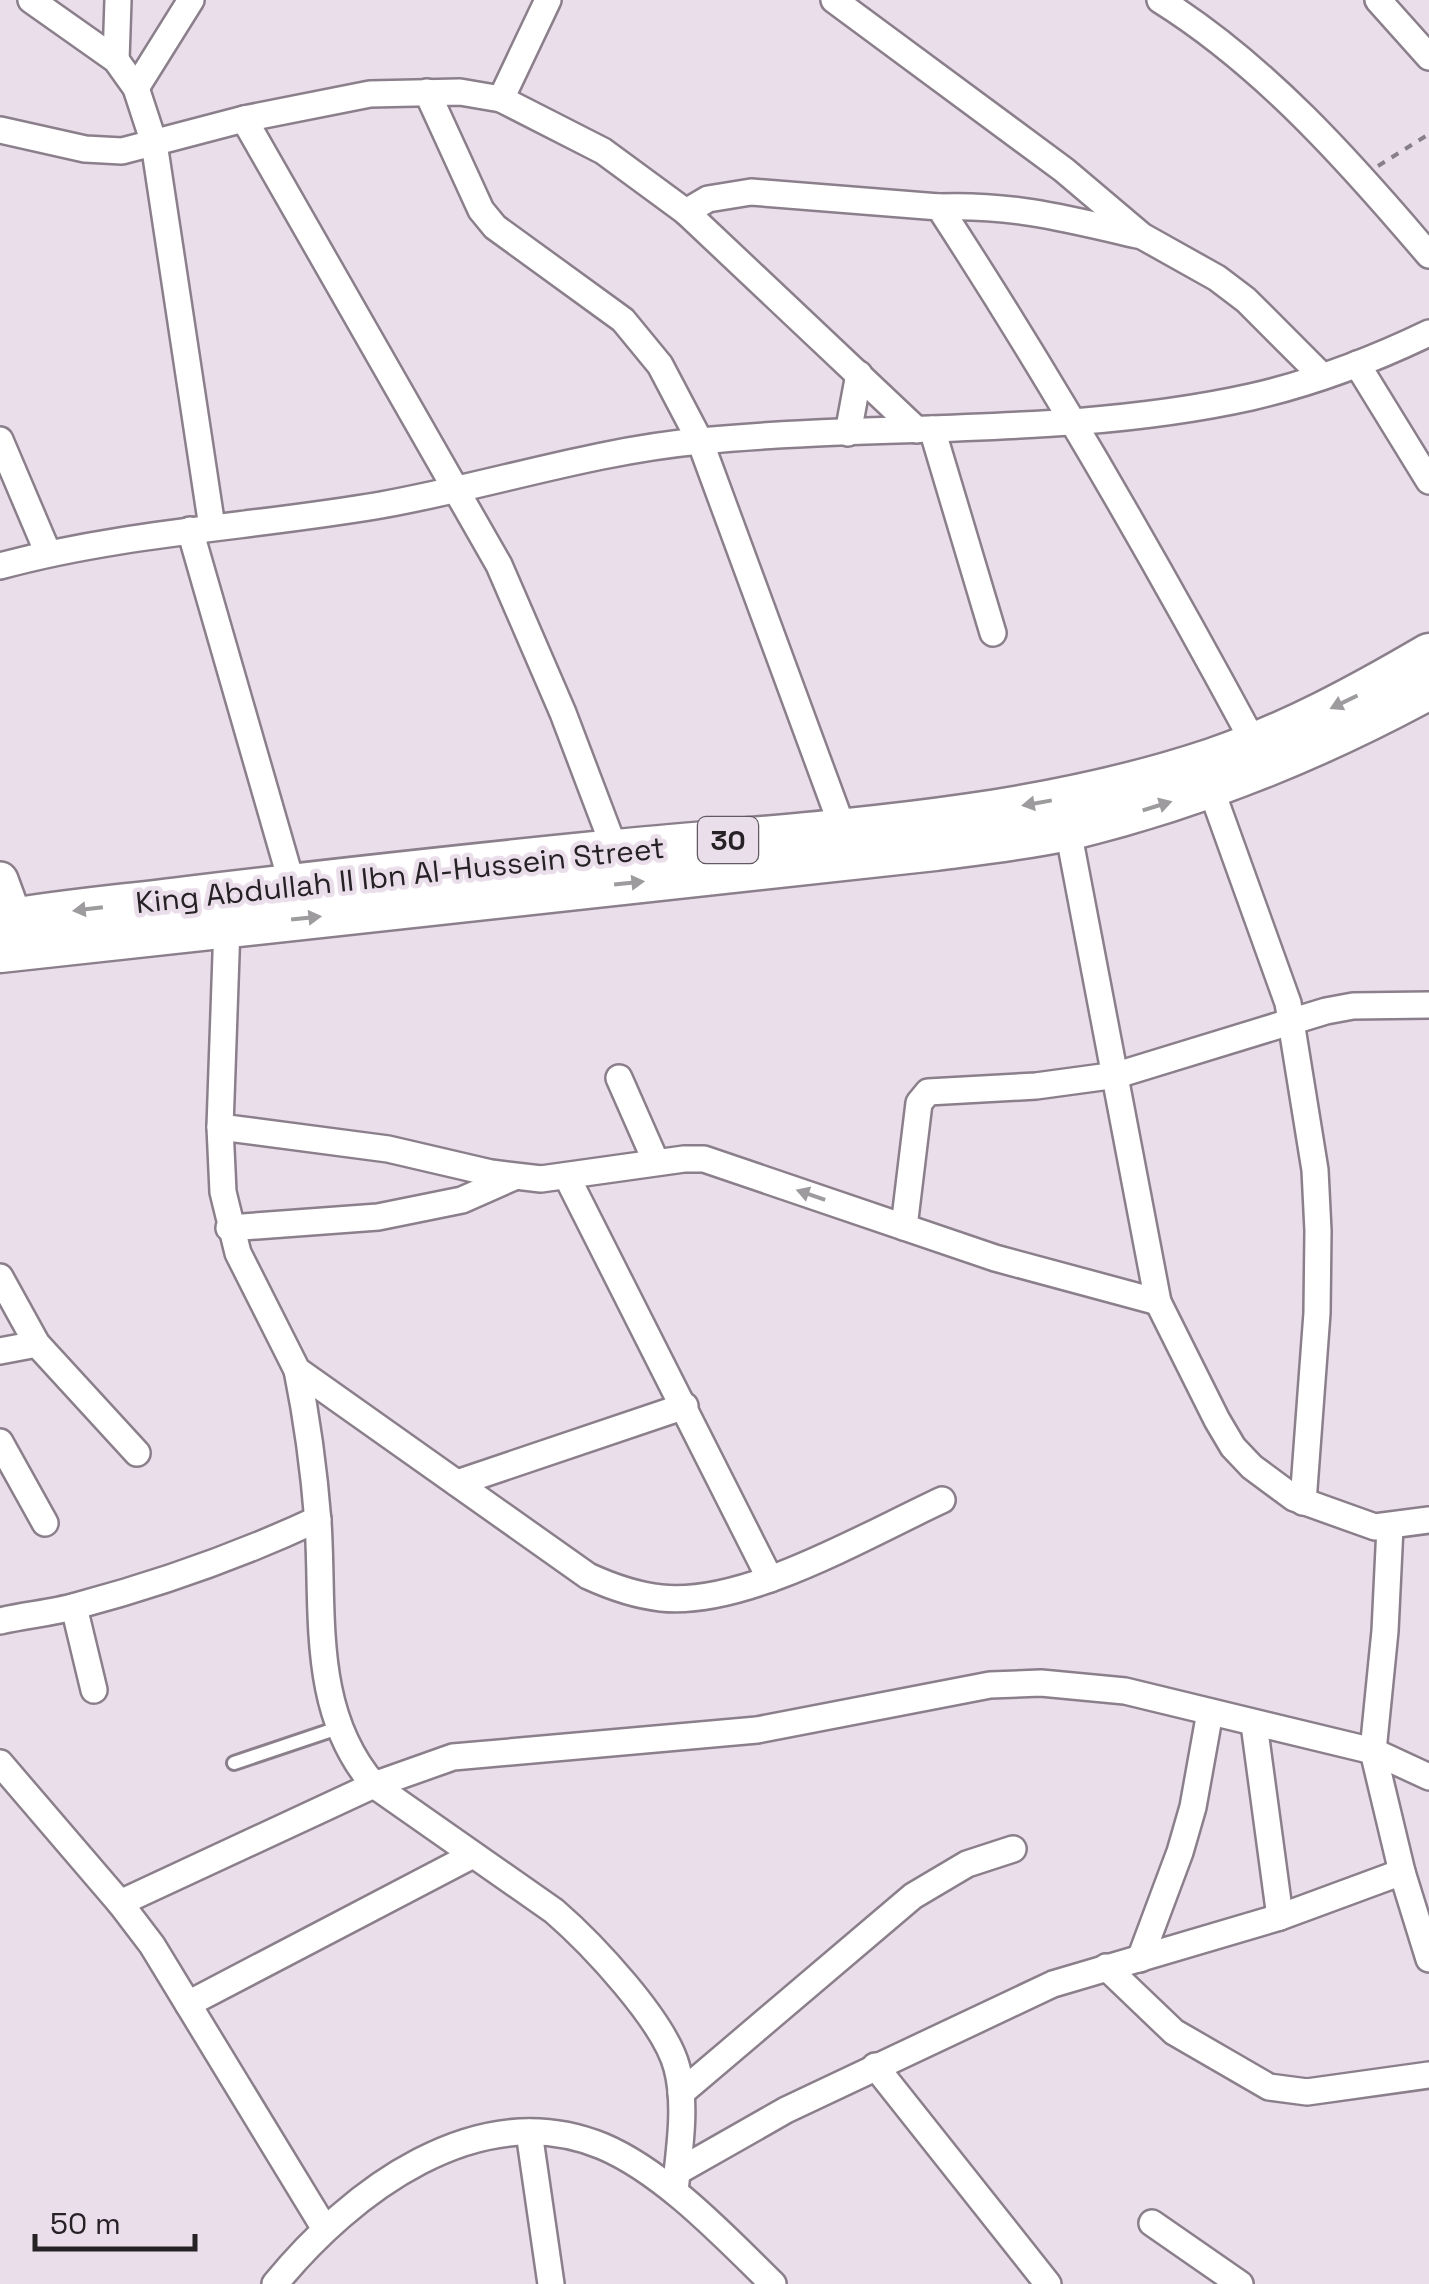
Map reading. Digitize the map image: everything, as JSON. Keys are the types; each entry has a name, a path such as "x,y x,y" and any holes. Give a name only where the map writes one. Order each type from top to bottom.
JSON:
{"main road":[{"name":"King Abdullah II Ibn Al-Hussein Street","path":"5,930 227,926 696,859 843,830 991,812 1080,795 1160,775 1254,743 1352,699 1429,654"},
{"name":"King Abdullah II Ibn Al-Hussein Street","path":"5,930 292,884 615,850 696,859 936,850 1068,830 1211,790 1335,739 1429,689"}],"street":[{"path":"32,0 116,60 136,88 154,143 201,529 292,884"},
{"path":"116,60 118,0"},
{"path":"136,88 191,0"},
{"path":"501,99 548,0"},
{"path":"834,0 1064,170 1142,236 1232,289 1322,376"},
{"path":"1160,0 1238,58 1362,176 1429,255"},
{"path":"1378,0 1429,57"},
{"path":"426,92 482,210 495,227 632,330 660,365 700,441 843,830"},
{"path":"0,130 104,152 342,98 460,92 501,99 604,152 686,212 858,374 924,430 993,633"},
{"path":"244,119 520,608 615,850"},
{"path":"686,212 708,198 751,192 940,207 999,206 1034,210 1142,236"},
{"path":"940,207 1205,652 1254,743"},
{"path":"0,566 48,553 456,491 593,457 700,441 1070,422 1209,406 1322,376 1429,332"},
{"path":"1357,364 1429,481"},
{"path":"848,433 858,374"},
{"path":"0,440 48,553"},
{"path":"1211,790 1292,1020 1315,1170 1318,1231 1314,1364 1303,1502"},
{"path":"1068,830 1158,1302 1233,1447 1273,1485 1347,1520 1390,1527 1429,1520"},
{"path":"0,880 5,930"},
{"path":"227,926 220,1127 223,1192 229,1228 256,1293 297,1370 318,1518 324,1656 329,1698 338,1728 354,1762 374,1785 554,1911 606,1962 665,2042 677,2066 680,2093 676,2182"},
{"path":"904,1227 919,1103 924,1094 1036,1086 1117,1074 1292,1020 1354,1006 1429,1006"},
{"path":"619,1078 656,1162"},
{"path":"220,1127 388,1149 514,1177 567,1177 656,1162 704,1160 995,1258 1158,1302"},
{"path":"229,1228 378,1217 462,1200 514,1177"},
{"path":"567,1177 770,1579"},
{"path":"0,1277 37,1344 137,1453"},
{"path":"0,1351 37,1344"},
{"path":"297,1370 588,1576 625,1592 664,1599 693,1597 770,1579 942,1500"},
{"path":"457,1483 685,1406"},
{"path":"0,1442 45,1523"},
{"path":"0,1620 74,1607 240,1552 318,1518"},
{"path":"1390,1527 1385,1755 1402,1872 1429,1959"},
{"path":"74,1607 94,1690"},
{"path":"120,1903 374,1785 454,1758 757,1730 990,1686 1041,1683 1124,1691 1385,1755 1429,1777"},
{"path":"1140,1959 1180,1852 1210,1712"},
{"path":"1254,1724 1280,1917"},
{"path":"1385,1755 1429,1753"},
{"path":"0,1762 120,1903 188,2004 325,2229"},
{"path":"680,2093 912,1896 967,1864 1013,1848"},
{"path":"188,2004 474,1855"},
{"path":"676,2182 740,2134 1000,2007 1106,1967 1280,1917 1402,1872"},
{"path":"1106,1967 1174,2032 1269,2087 1307,2092 1429,2075"},
{"path":"875,2066 1048,2284"},
{"path":"529,2132 550,2284"},
{"path":"275,2284 325,2229 381,2184 426,2156 498,2135 529,2132 563,2134 604,2147 676,2182 773,2284"},
{"path":"1152,2223 1240,2284"}],"lane":[{"path":"234,1763 338,1728"}],"path":[{"path":"1362,176 1429,134"}]}
